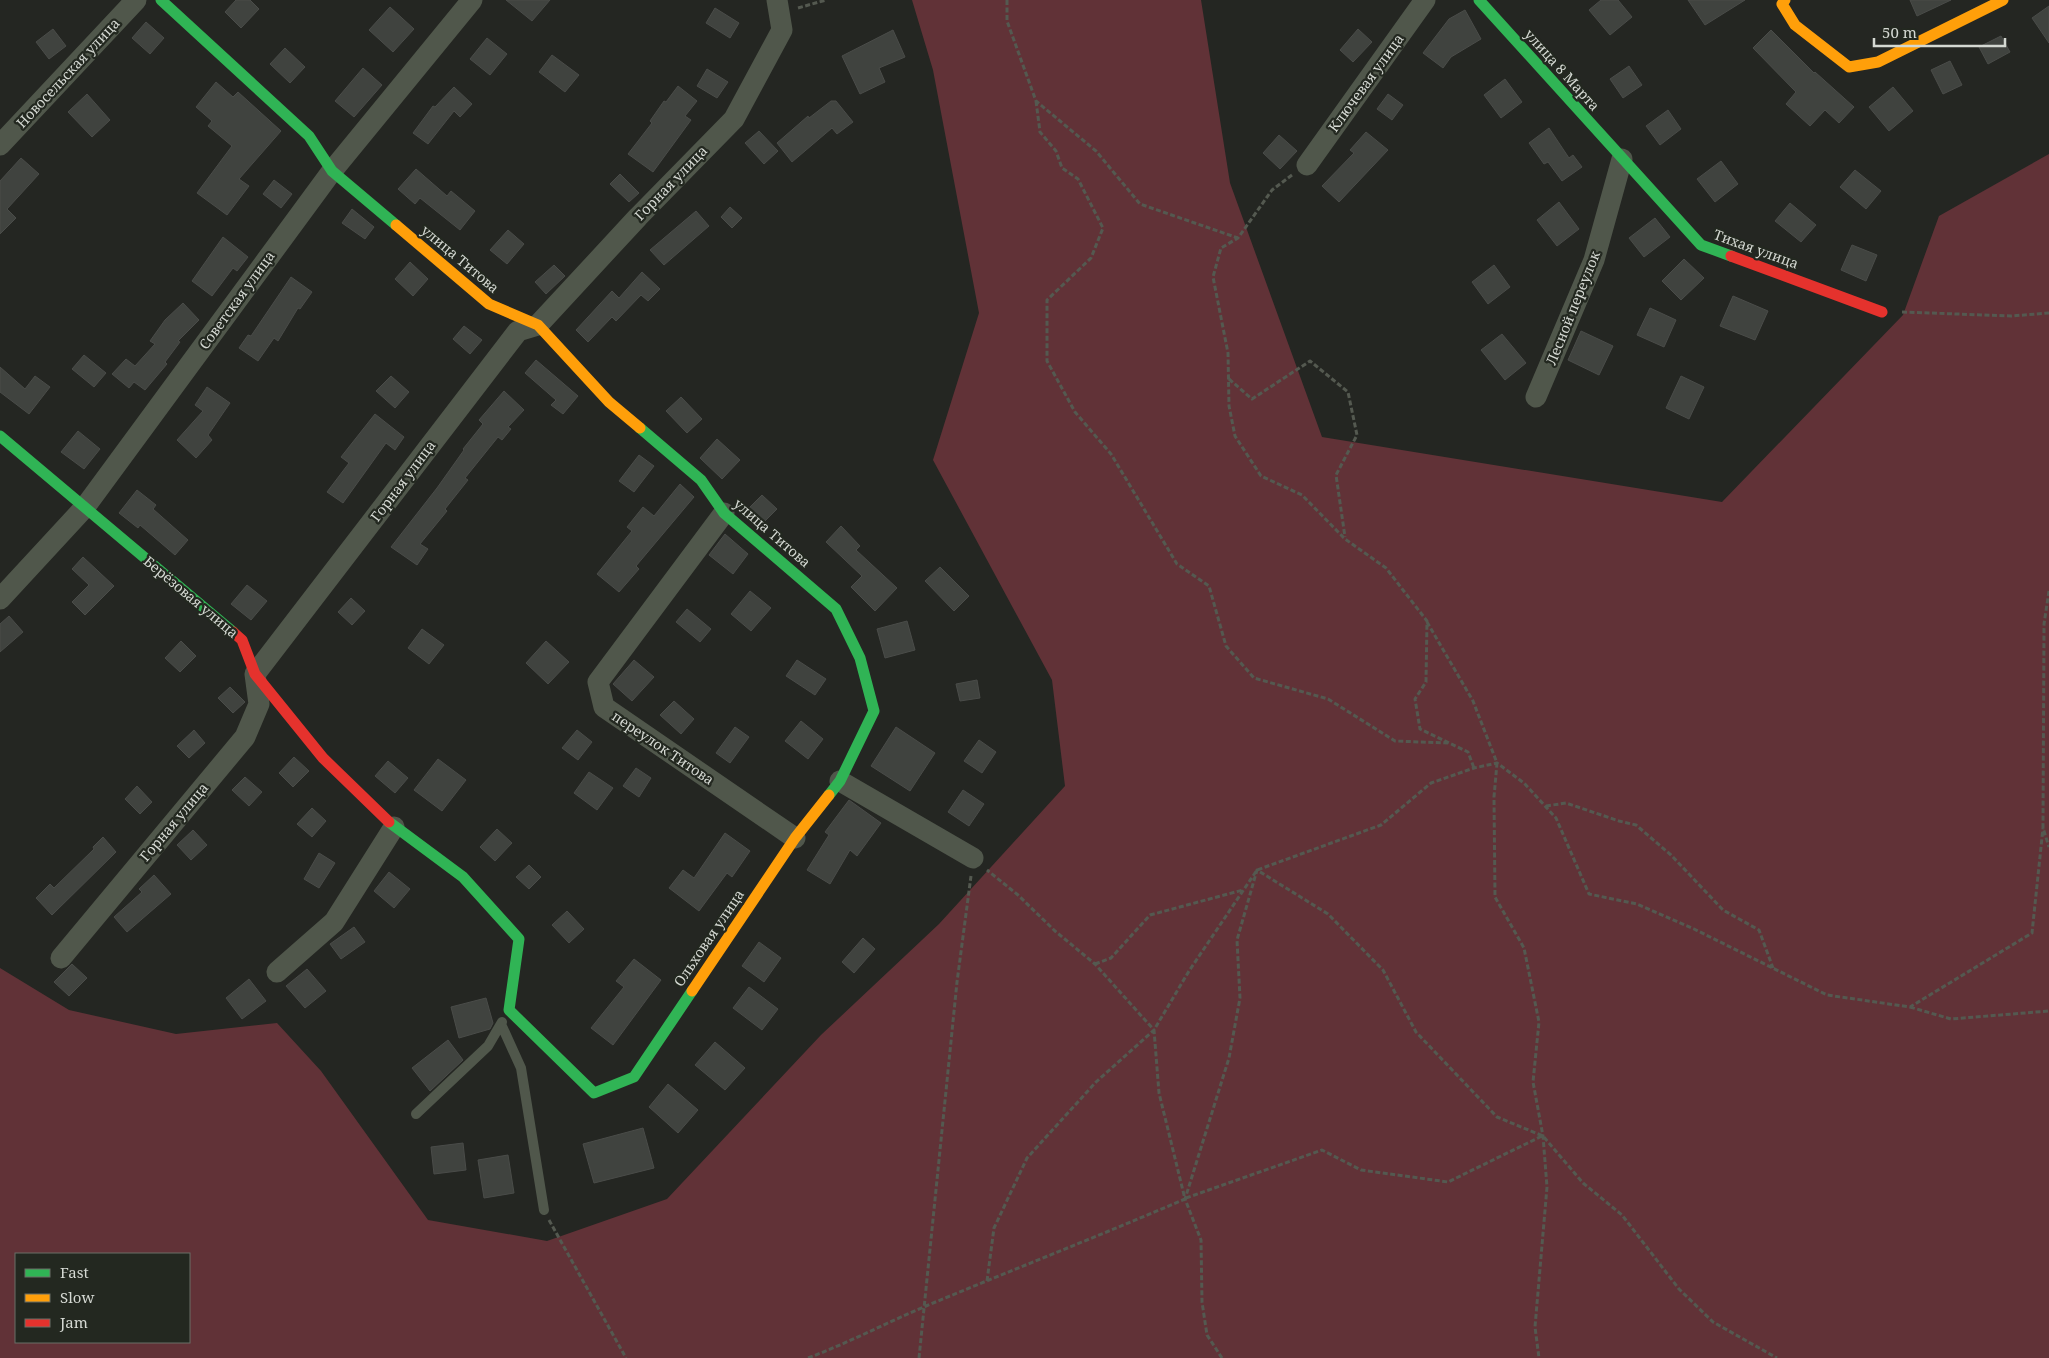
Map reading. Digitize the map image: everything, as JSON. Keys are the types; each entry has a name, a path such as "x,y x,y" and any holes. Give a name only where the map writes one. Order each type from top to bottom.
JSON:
{"street":[{"name":"Новосельская улица","path":"0,145 136,0"},
{"name":"улица Титова","path":"161,0 309,136 332,171 489,304 538,325 608,402 701,480 724,514 836,609"},
{"name":"Советская улица","path":"0,599 85,507 332,171 472,0"},
{"name":"Ключевая улица","path":"1307,165 1425,0"},
{"name":"улица 8 Марта","path":"1479,0 1622,160"},
{"path":"1783,2 1795,25 1849,67 1878,62 2003,0"},
{"name":"Горная улица","path":"62,958 244,737 259,704 255,674 518,331 538,325 638,217 734,119 779,15"},
{"name":"Тихая улица","path":"1622,160 1701,245 1882,312"},
{"name":"Лесной переулок","path":"1536,397 1594,260 1622,160"},
{"name":"Берёзовая улица","path":"0,436 242,640 255,674 323,758 394,827 463,877 519,939 509,1010"},
{"name":"переулок Титова","path":"724,514 598,682 604,707 794,838"},
{"name":"Ольховая улица","path":"509,1010 594,1093 634,1077 794,838 840,781 874,711 860,658 836,609"},
{"path":"840,781 973,858"},
{"path":"277,972 334,922 394,827"}],"lane":[{"path":"416,1114 488,1046 509,1010"},
{"path":"501,1024 521,1068 544,1210"}],"path":[{"path":"779,15 826,0"},
{"path":"1007,0 1007,21 1036,101 1040,132 1056,151 1062,168 1078,179 1103,228 1091,258 1047,300 1047,361 1074,412 1111,454 1176,564 1209,586 1226,646 1254,678 1328,700 1396,741 1448,743"},
{"path":"1036,101 1096,151 1140,204 1238,238"},
{"path":"1307,165 1272,190 1238,238 1221,248 1213,277 1228,354 1229,406 1235,436 1261,476 1302,495 1345,539 1386,568 1427,621 1473,701 1496,763 1494,797 1495,897 1524,948 1539,1022 1533,1082 1543,1136 1547,1187 1534,1328 1539,1358"},
{"path":"1882,312 2011,316 2049,313"},
{"path":"1229,378 1252,399 1310,360 1348,392 1357,435 1336,475 1345,539"},
{"path":"1910,1007 2032,933 2043,828 2044,624 2049,591"},
{"path":"1427,621 1426,682 1415,699 1420,729 1468,752 1474,768"},
{"path":"987,1282 994,1228 1027,1158 1096,1082 1154,1030 1189,971 1257,870 1381,824 1431,783 1474,768 1496,763 1524,783 1556,818 1589,894 1637,904 1827,994 1910,1007 1951,1019 2049,1011"},
{"path":"1545,806 1566,803 1636,825 1671,855 1723,910 1759,930 1773,968"},
{"path":"2043,828 2049,847"},
{"path":"973,858 1018,895 1055,931 1095,964 1154,1030 1159,1093 1185,1198 1201,1240 1202,1302 1208,1335 1222,1358"},
{"path":"919,1358 957,982 973,858"},
{"path":"1257,870 1328,914 1383,970 1416,1032 1497,1117 1543,1136 1583,1183 1622,1215 1679,1289 1713,1322 1777,1358"},
{"path":"1185,1198 1229,1058 1240,998 1237,940 1257,870"},
{"path":"1095,964 1110,958 1150,915 1244,889"},
{"path":"808,1358 836,1348 924,1307 1086,1242 1185,1198 1322,1150 1361,1170 1448,1182 1543,1136"},
{"path":"544,1210 626,1358"}],"shaded area":[{"path":"912,0 1201,0 1230,183 1322,437 1722,502 1903,315 1939,216 2049,154 2049,1358 0,1358 0,968 69,1010 176,1034 277,1023 321,1071 428,1220 547,1241 667,1199 821,1035 939,924 1065,786 1052,680 933,460 979,313 933,70"}],"building":[{"path":"236,0 250,0 259,9 241,28 225,12"},
{"path":"506,0 550,0 532,21"},
{"path":"1601,0 1618,0 1632,17 1610,35 1589,10"},
{"path":"1688,0 1745,0 1705,25"},
{"path":"1910,0 1951,0 1917,16"},
{"path":"2049,6 2049,43 2032,18"},
{"path":"390,7 414,29 393,52 369,30"},
{"path":"715,8 739,23 730,38 706,23"},
{"path":"1465,10 1481,39 1451,57 1443,68 1423,53 1449,19"},
{"path":"146,22 164,38 150,54 132,38"},
{"path":"53,29 66,46 49,59 36,42"},
{"path":"1358,29 1372,42 1353,62 1340,50"},
{"path":"893,30 905,57 879,68 885,82 860,94 842,56"},
{"path":"1771,30 1814,73 1854,107 1839,123 1825,110 1810,126 1786,104 1796,92 1753,48"},
{"path":"2001,36 2010,52 1988,64 1979,47"},
{"path":"487,38 507,54 490,75 470,59"},
{"path":"285,48 305,67 290,83 270,64"},
{"path":"552,55 579,75 565,92 539,72"},
{"path":"1950,61 1962,85 1943,94 1931,70"},
{"path":"1629,66 1642,85 1623,98 1610,79"},
{"path":"363,68 382,85 354,117 335,101"},
{"path":"707,69 728,82 717,98 697,86"},
{"path":"1505,79 1522,102 1501,118 1484,95"},
{"path":"216,82 233,97 238,92 281,131 239,179 249,186 227,215 197,193 232,146 208,126 212,121 196,107"},
{"path":"678,86 697,101 685,116 691,120 653,172 628,154 652,123 650,121 664,101 666,102"},
{"path":"454,87 472,104 460,117 454,111 428,144 413,133 433,106 435,107"},
{"path":"1893,87 1913,111 1889,131 1869,107"},
{"path":"87,94 110,120 92,137 68,112"},
{"path":"1388,94 1403,105 1392,120 1377,109"},
{"path":"831,101 836,101 853,122 837,134 832,128 792,162 777,143 808,116 809,118"},
{"path":"1668,110 1681,129 1660,145 1646,126"},
{"path":"1549,128 1569,158 1573,155 1582,167 1562,181 1548,162 1544,164 1529,143"},
{"path":"759,131 778,151 764,164 745,143"},
{"path":"1366,132 1388,150 1339,202 1322,186 1354,153 1350,150"},
{"path":"1279,135 1297,151 1280,169 1263,153"},
{"path":"21,158 39,174 7,209 16,218 0,234 0,181"},
{"path":"1721,161 1738,184 1715,202 1697,179"},
{"path":"416,169 447,196 451,191 475,211 460,230 420,198 415,204 398,189"},
{"path":"1855,170 1881,191 1866,209 1840,187"},
{"path":"620,174 639,193 629,202 610,184"},
{"path":"274,180 292,194 281,208 263,194"},
{"path":"1559,202 1579,229 1557,246 1537,220"},
{"path":"1790,203 1816,225 1801,242 1775,221"},
{"path":"730,207 742,218 732,228 721,217"},
{"path":"352,209 374,227 365,239 342,223"},
{"path":"696,211 709,226 664,265 650,250"},
{"path":"1655,218 1670,237 1644,257 1629,238"},
{"path":"508,230 524,244 507,264 490,250"},
{"path":"223,237 248,257 237,271 233,268 212,296 192,281"},
{"path":"1852,245 1877,255 1866,281 1841,270"},
{"path":"1684,259 1704,278 1681,300 1662,281"},
{"path":"410,262 428,279 413,296 395,279"},
{"path":"554,265 565,276 546,294 535,282"},
{"path":"1494,265 1510,287 1488,304 1472,282"},
{"path":"642,272 660,289 648,301 641,295 616,321 612,317 588,342 576,330 612,291 619,298"},
{"path":"291,277 312,292 300,309 298,308 278,341 274,338 258,361 239,348 248,335 251,336"},
{"path":"1733,296 1768,311 1755,340 1720,326"},
{"path":"183,303 199,320 178,341 180,342 165,362 167,364 145,390 134,382 129,388 112,374 126,359 135,366 155,344 150,341 165,320"},
{"path":"1650,308 1676,320 1664,347 1637,335"},
{"path":"464,326 482,340 470,354 453,339"},
{"path":"1581,331 1613,346 1599,375 1568,360"},
{"path":"1502,334 1526,363 1505,380 1481,350"},
{"path":"84,355 106,373 94,387 72,369"},
{"path":"536,360 578,396 563,414 551,405 556,400 525,373"},
{"path":"0,367 25,389 35,376 50,387 29,414 0,392"},
{"path":"391,376 409,392 395,408 376,391"},
{"path":"1681,376 1704,387 1689,419 1666,408"},
{"path":"207,387 230,403 208,435 212,440 196,458 177,440 203,411 195,405"},
{"path":"504,391 524,410 508,427 511,429 502,440 498,437 465,478 468,480 445,509 447,511 420,544 428,549 417,565 391,547 483,424 479,420"},
{"path":"681,397 702,419 687,433 666,411"},
{"path":"375,414 404,437 395,450 386,443 343,503 327,492 349,463 341,457"},
{"path":"78,431 100,449 84,469 61,452"},
{"path":"717,439 740,460 722,479 700,458"},
{"path":"639,455 654,466 634,492 619,481"},
{"path":"680,484 694,497 636,566 639,569 619,592 597,574 632,531 627,527 643,507 654,516"},
{"path":"137,490 156,505 153,509 188,540 175,555 140,525 138,528 119,513"},
{"path":"762,495 777,509 763,523 748,509"},
{"path":"841,526 860,546 856,550 897,588 875,611 851,587 862,576 826,542"},
{"path":"725,534 748,554 733,574 709,555"},
{"path":"83,557 114,586 85,615 72,602 89,585 72,569"},
{"path":"940,567 969,596 954,611 925,581"},
{"path":"247,585 267,601 251,620 231,604"},
{"path":"750,591 771,608 751,631 731,614"},
{"path":"351,598 365,611 352,625 338,612"},
{"path":"687,609 711,629 700,642 676,622"},
{"path":"9,616 23,632 0,652 0,624"},
{"path":"907,621 915,650 885,658 877,629"},
{"path":"422,629 444,645 429,664 408,648"},
{"path":"181,641 196,656 180,672 165,658"},
{"path":"546,641 569,662 548,684 526,663"},
{"path":"634,660 654,677 632,701 613,684"},
{"path":"797,660 826,679 815,695 786,676"},
{"path":"977,680 980,698 960,701 956,684"},
{"path":"230,687 245,702 233,713 218,698"},
{"path":"674,701 694,719 681,734 660,715"},
{"path":"801,721 823,739 808,759 785,741"},
{"path":"735,727 749,737 730,763 716,753"},
{"path":"896,727 935,753 910,791 871,766"},
{"path":"194,730 205,743 189,758 177,746"},
{"path":"577,730 592,742 578,760 562,748"},
{"path":"979,740 996,752 982,773 964,761"},
{"path":"294,757 309,771 293,787 279,773"},
{"path":"438,759 466,780 442,811 414,790"},
{"path":"388,761 408,778 395,793 375,776"},
{"path":"636,768 651,778 639,797 623,786"},
{"path":"589,772 613,788 597,810 574,793"},
{"path":"245,777 262,792 249,806 232,790"},
{"path":"137,786 152,802 140,814 125,799"},
{"path":"963,790 984,804 969,826 948,812"},
{"path":"849,800 881,823 857,856 850,850 830,884 807,870 829,835 825,832"},
{"path":"312,808 326,821 312,837 297,824"},
{"path":"497,829 512,843 495,861 480,847"},
{"path":"193,830 207,845 191,860 177,845"},
{"path":"725,833 750,851 732,877 727,873 699,911 669,888 683,870 694,878"},
{"path":"103,837 116,852 52,915 36,898 50,884 54,888 94,849 93,847"},
{"path":"319,853 335,863 319,888 304,879"},
{"path":"529,865 541,877 529,889 516,877"},
{"path":"389,872 410,889 394,908 374,891"},
{"path":"154,875 171,894 127,932 114,917 142,892 139,889"},
{"path":"567,911 584,929 569,943 552,925"},
{"path":"354,927 365,942 341,959 330,944"},
{"path":"863,938 875,949 854,973 842,962"},
{"path":"759,942 781,958 764,982 742,966"},
{"path":"634,959 661,980 613,1045 591,1028 624,987 616,981"},
{"path":"72,964 87,978 69,996 54,982"},
{"path":"307,969 326,991 305,1008 286,986"},
{"path":"249,979 266,1001 242,1019 226,998"},
{"path":"749,987 778,1009 762,1030 733,1008"},
{"path":"486,998 493,1023 490,1029 459,1038 451,1007"},
{"path":"448,1040 463,1060 430,1091 412,1068"},
{"path":"715,1042 745,1068 725,1090 695,1065"},
{"path":"668,1084 698,1110 678,1133 649,1107"},
{"path":"643,1128 654,1168 594,1183 583,1144"},
{"path":"463,1143 466,1170 434,1174 431,1147"},
{"path":"508,1155 514,1193 484,1198 478,1160"}],"traffic: fast":[{"path":"161,0 309,136 332,171 396,225"},
{"path":"1479,0 1701,245 1731,256"},
{"path":"640,428 701,480 724,513 836,609 860,658 874,711 840,781 829,795"},
{"path":"0,436 233,632"},
{"path":"389,822 463,877 519,939 509,1010 594,1093 634,1077 692,991"}],"traffic: slow":[{"path":"1785,0 1782,4 1795,25 1849,67 1878,62 2003,0"},
{"path":"396,225 489,304 538,325 609,402 640,428"},
{"path":"692,991 795,838 829,795"}],"traffic: jam":[{"path":"1731,256 1882,312"},
{"path":"233,632 242,640 255,674 323,758 389,822"}]}
